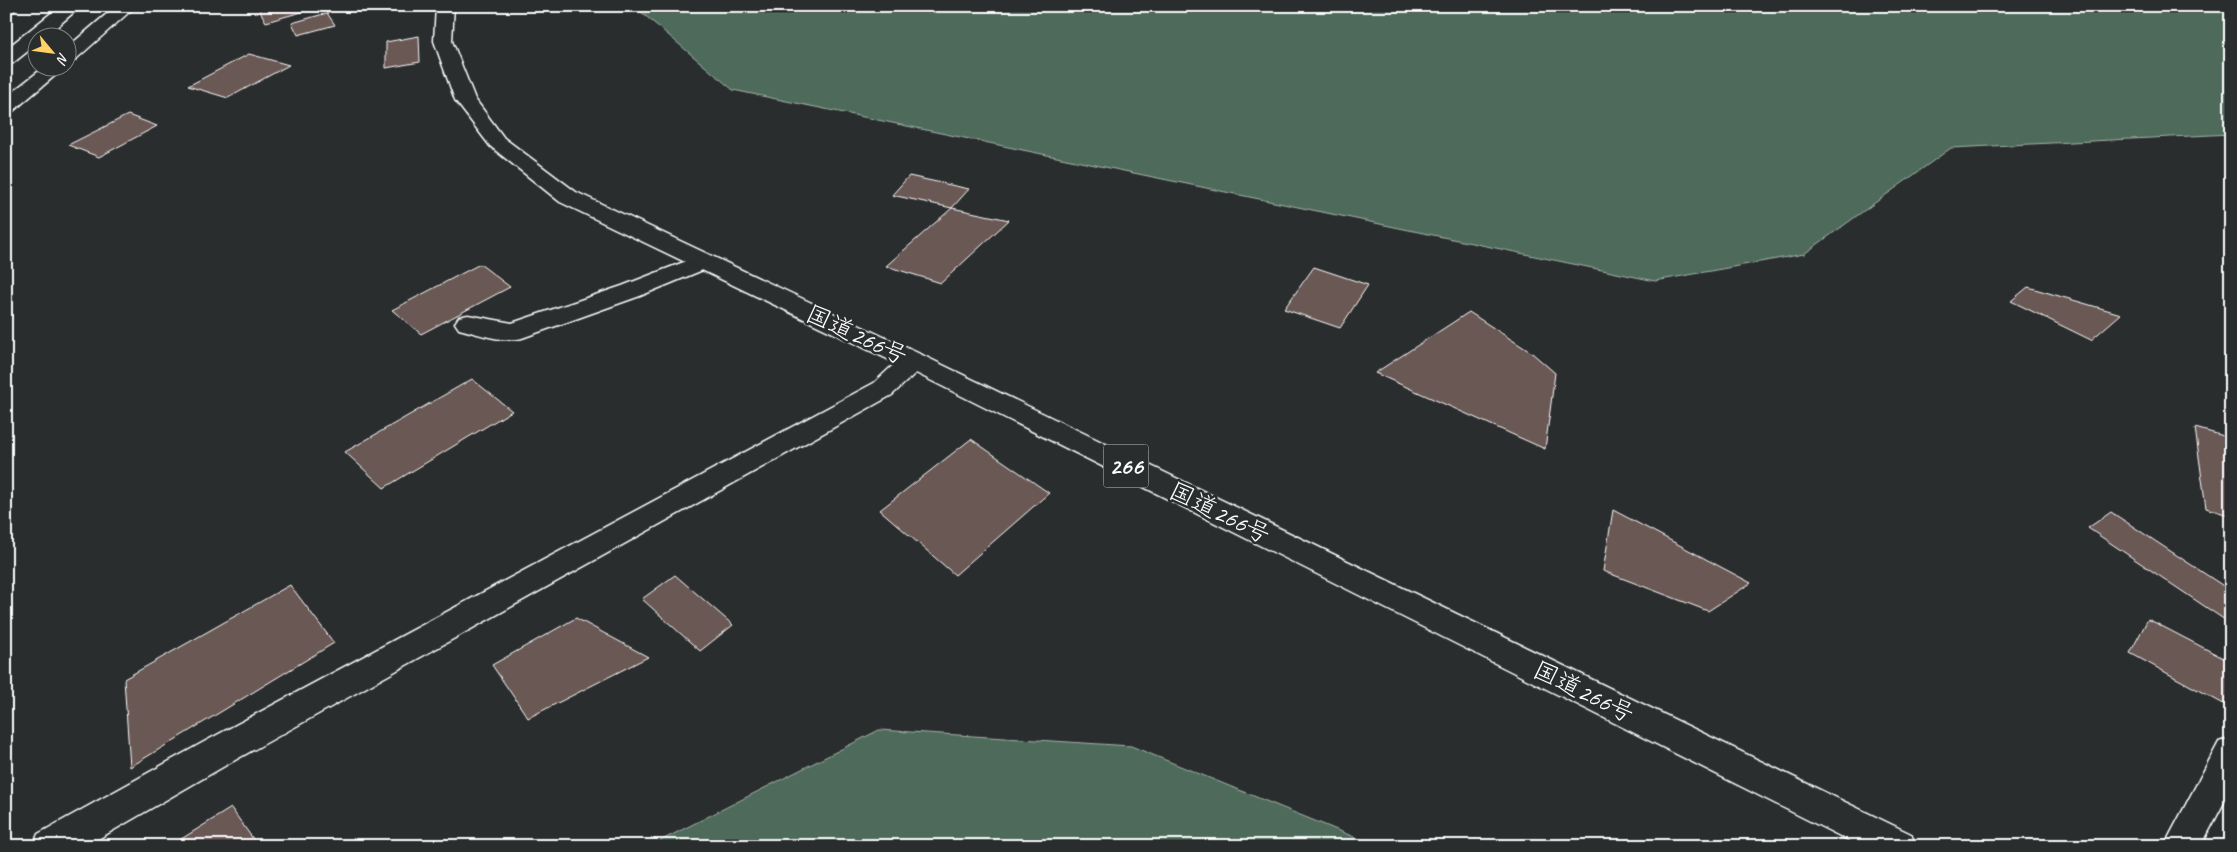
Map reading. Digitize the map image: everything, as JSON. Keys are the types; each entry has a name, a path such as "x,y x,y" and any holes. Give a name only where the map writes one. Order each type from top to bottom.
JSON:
{"main road":[{"path":"6,59 72,6"},
{"path":"78,48 127,6"},
{"name":"国道266号","path":"445,6 443,41 465,100 497,142 568,197 913,361 1898,846"},
{"path":"6,107 42,78"},
{"path":"468,323 513,332 632,291 702,262"},
{"path":"52,846 216,753 882,389 913,361"},
{"path":"2182,846 2231,753"}],"green space":[{"path":"634,6 2231,6 2231,134 1951,148 1804,254 1655,281 733,90"},
{"path":"879,730 1131,746 1364,841 1367,846 650,846"}],"building":[{"path":"257,6 323,6 266,22"},
{"path":"327,13 335,25 298,35 292,23"},
{"path":"419,36 420,62 386,68 386,42"},
{"path":"249,54 289,65 228,98 188,86"},
{"path":"128,115 157,126 99,157 68,145"},
{"path":"909,176 969,189 952,208 892,195"},
{"path":"952,208 1009,220 941,283 886,266"},
{"path":"480,264 510,287 421,334 392,310"},
{"path":"1314,267 1368,285 1340,328 1284,309"},
{"path":"2028,287 2121,314 2091,340 2011,301"},
{"path":"1469,312 1532,353 1555,373 1545,449 1375,373"},
{"path":"472,379 512,411 384,488 345,452"},
{"path":"2195,428 2231,438 2231,516 2206,508"},
{"path":"971,439 1049,493 955,575 880,510"},
{"path":"1613,510 1751,583 1708,611 1603,571"},
{"path":"2111,512 2231,591 2231,624 2088,528"},
{"path":"675,575 733,625 700,651 642,599"},
{"path":"290,585 334,643 130,767 124,679"},
{"path":"576,618 648,657 528,718 492,665"},
{"path":"2148,619 2231,662 2231,708 2130,653"},
{"path":"231,808 258,846 170,846"}]}
